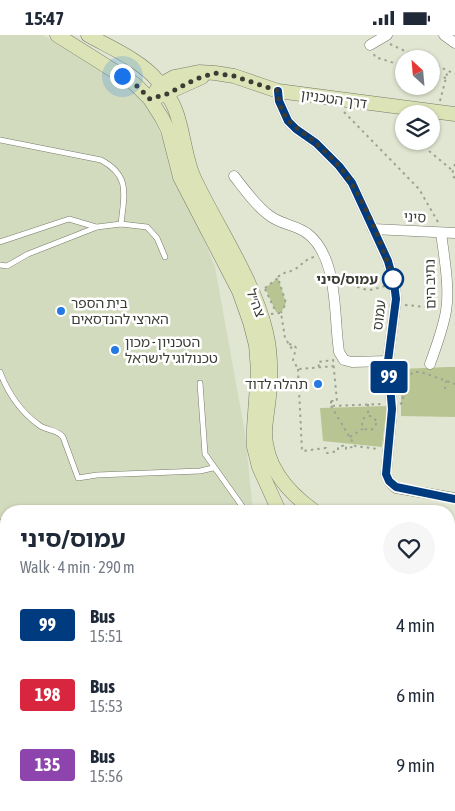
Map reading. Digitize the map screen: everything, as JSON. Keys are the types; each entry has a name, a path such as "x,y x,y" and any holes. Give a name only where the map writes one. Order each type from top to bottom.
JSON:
{"main road":[{"name":"צה״ל","path":"57,35 135,84 150,99 168,130 180,177 239,291 250,322 256,345 258,371 254,447 259,467 276,505"},
{"path":"88,35 144,68 184,79 176,110"},
{"name":"צה״ל","path":"144,68 164,89 176,110 183,144 193,177 251,290 262,318 267,339 270,368 265,435 268,452 276,471 287,487 307,505"},
{"name":"דרך הטכניון","path":"150,99 164,89 199,72 234,76 278,91 449,114"},
{"path":"268,488 284,505"}],"street":[{"path":"444,35 455,43"},
{"path":"370,45 385,36"},
{"name":"עמוס","path":"278,91 279,101 288,121 316,143 339,166 352,183 388,261 394,283 396,304 388,361 391,405 386,474 389,481 396,487 455,499"},
{"path":"234,176 254,201 271,217 298,227 320,247 328,263 339,352 344,360 352,362 388,361"},
{"name":"סיני","path":"374,229 455,233"},
{"name":"נתיב הים","path":"430,364 446,309 445,264 441,233"}],"lane":[{"path":"0,140 101,160 111,165 123,181 124,193 121,224"},
{"path":"0,241 69,219 97,227"},
{"path":"0,265 7,266 28,254 97,227 121,224 147,227 157,238 165,257"},
{"path":"0,372 8,391 16,402 40,426 59,432 63,437 78,478 97,475 200,471 213,468"},
{"path":"200,383 203,449 207,460 241,505"}],"path":[{"path":"385,36 390,44 403,50"},
{"path":"370,45 375,57 395,63"},
{"path":"440,67 455,74"},
{"path":"448,70 440,105 449,114"},
{"path":"440,76 446,78"},
{"path":"332,99 419,189 438,222"},
{"path":"430,151 452,171 455,179"},
{"path":"452,171 455,164"},
{"path":"265,288 282,273 294,270 306,259 324,254"},
{"path":"278,278 286,303 280,313 285,338 294,352 293,360 298,369 302,451 326,448 327,453 338,451 338,447 346,445 346,449 355,446 387,451"},
{"path":"344,283 351,283 365,289 373,289 394,283"},
{"path":"396,304 446,309"},
{"path":"262,318 276,312 280,313"},
{"path":"319,367 318,362 333,360 337,401 331,401 331,405"},
{"path":"323,361 324,367"},
{"path":"298,369 339,365"},
{"path":"331,405 391,405 402,403 407,379 413,373 421,373 455,384"},
{"path":"445,389 446,381"},
{"path":"364,428 362,421 368,415 368,404"},
{"path":"331,405 355,446"},
{"path":"350,437 364,428 369,430 376,426 375,418 368,415"}],"shaded area":[{"name":"הטכניון - מכון טכנולוגי לישראל","path":"0,35 43,35 145,96 215,267 245,433 252,505 0,505"}],"green space":[{"path":"278,278 286,303 281,313 276,312 265,288"},
{"path":"455,367 455,417 401,416 401,369"},
{"path":"387,406 382,447 323,441 320,408"}],"bus line":[{"name":"99","path":"278,91 282,111 288,121 316,143 339,166 352,183 388,261 396,299 388,361 392,409 386,463 386,474 389,481 396,487 455,499"}],"place":[{"name":"עמוס/סיני","path":"393,279"},
{"name":"בית הספר הארצי להנדסאים","path":"61,311"},
{"name":"הטכניון - מכון טכנולוגי לישראל","path":"115,350"},
{"name":"תהלה לדוד","path":"318,384"}],"route":[{"path":"122,76 135,84 150,99 167,94 196,79 214,73 234,76 278,91 282,111 288,121 316,143 339,166 352,183 388,261 394,283 393,279"}]}
